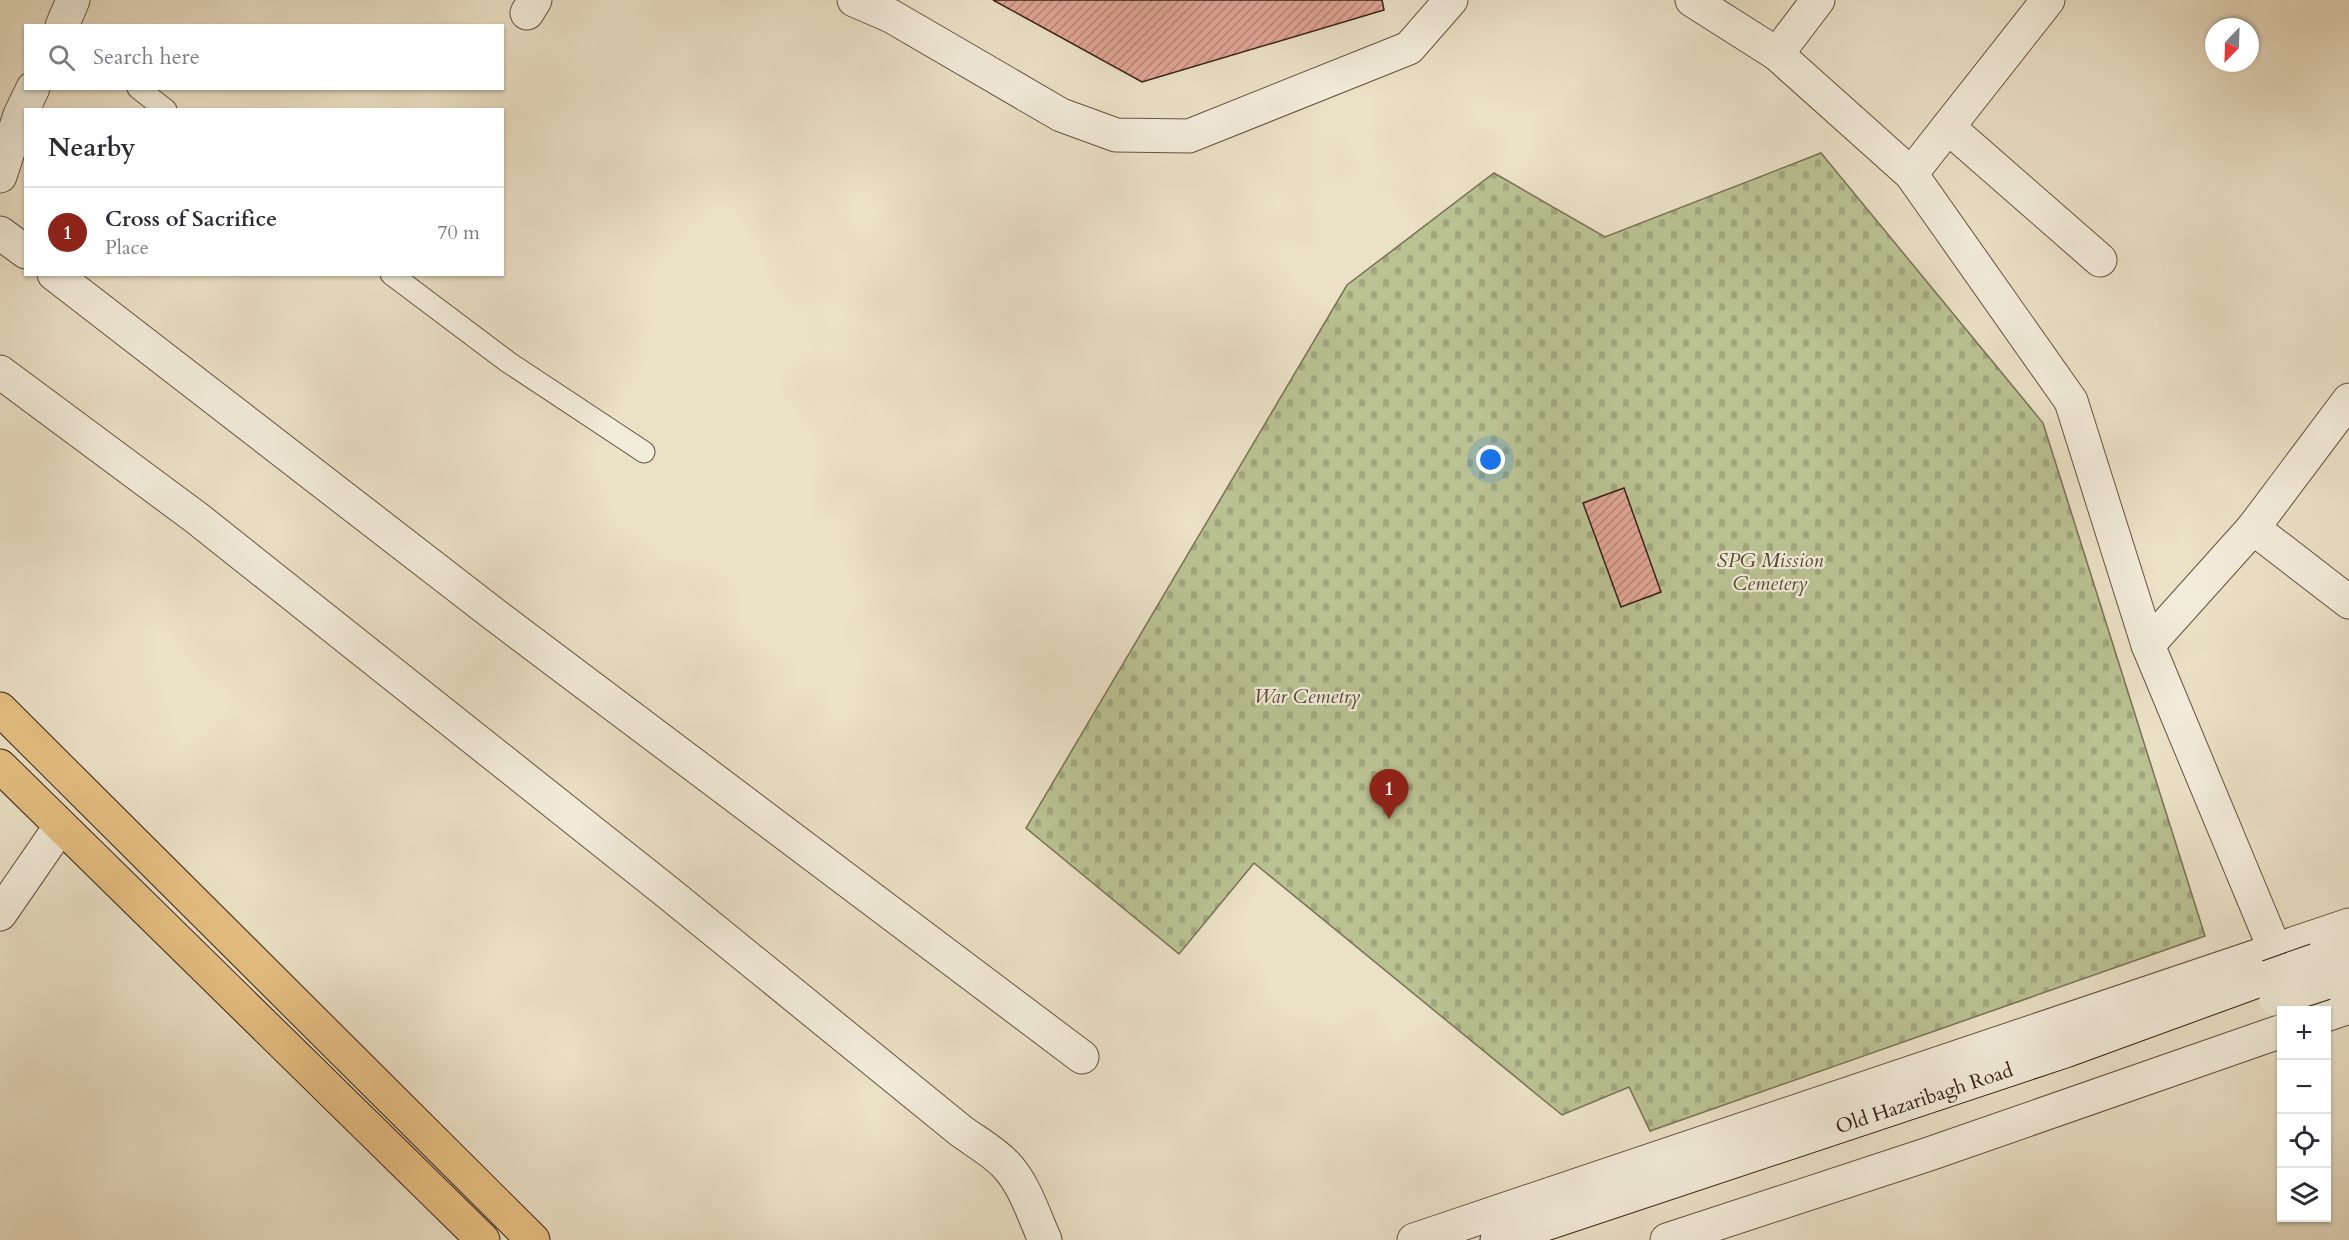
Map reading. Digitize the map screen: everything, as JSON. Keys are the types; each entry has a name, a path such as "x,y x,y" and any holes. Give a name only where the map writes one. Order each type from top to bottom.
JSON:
{"main road":[{"path":"0,709 533,1240"},
{"path":"0,766 483,1240"}],"street":[{"path":"63,24 73,0"},
{"path":"854,0 891,16 1062,115 1116,135 1189,136 1409,48 1452,0"},
{"path":"1692,0 1777,54 1911,174 2071,401 2148,645 2280,984"},
{"path":"1777,54 1818,0"},
{"path":"1911,174 2048,0"},
{"path":"0,176 20,115 32,90"},
{"path":"1948,127 2100,260"},
{"path":"0,232 24,250"},
{"path":"57,276 495,615 1082,1057"},
{"path":"0,372 207,526 666,891 961,1131 994,1154 1007,1166 1022,1188 1046,1240"},
{"path":"2148,645 2253,528 2349,400"},
{"path":"2253,528 2349,602"},
{"path":"0,914 60,827"},
{"path":"1414,1240 2280,984 2349,925"},
{"name":"Old Hazaribagh Road","path":"1497,1240 2065,1051 2280,984 2330,973 2349,949"},
{"name":"Old Hazaribagh Road","path":"1567,1240 2280,984"},
{"path":"2331,1013 2349,1007"},
{"path":"1666,1240 1929,1154 2277,1033"}],"lane":[{"path":"141,90 163,108"},
{"path":"394,276 508,362 644,452"}],"green space":[{"name":"SPG Mission Cemetery","path":"1821,153 2043,423 2205,936 1650,1131 1629,1087 1562,1115 1254,863 1179,954 1026,828 1347,285 1494,173 1605,237"}],"building":[{"path":"993,0 1382,0 1384,10 1142,82"},
{"path":"1624,488 1661,592 1621,607 1583,503"}],"place":[{"name":"Cross of Sacrifice","path":"1389,819"}],"park label":[{"name":"War Cemetry","path":"1307,696"}]}
